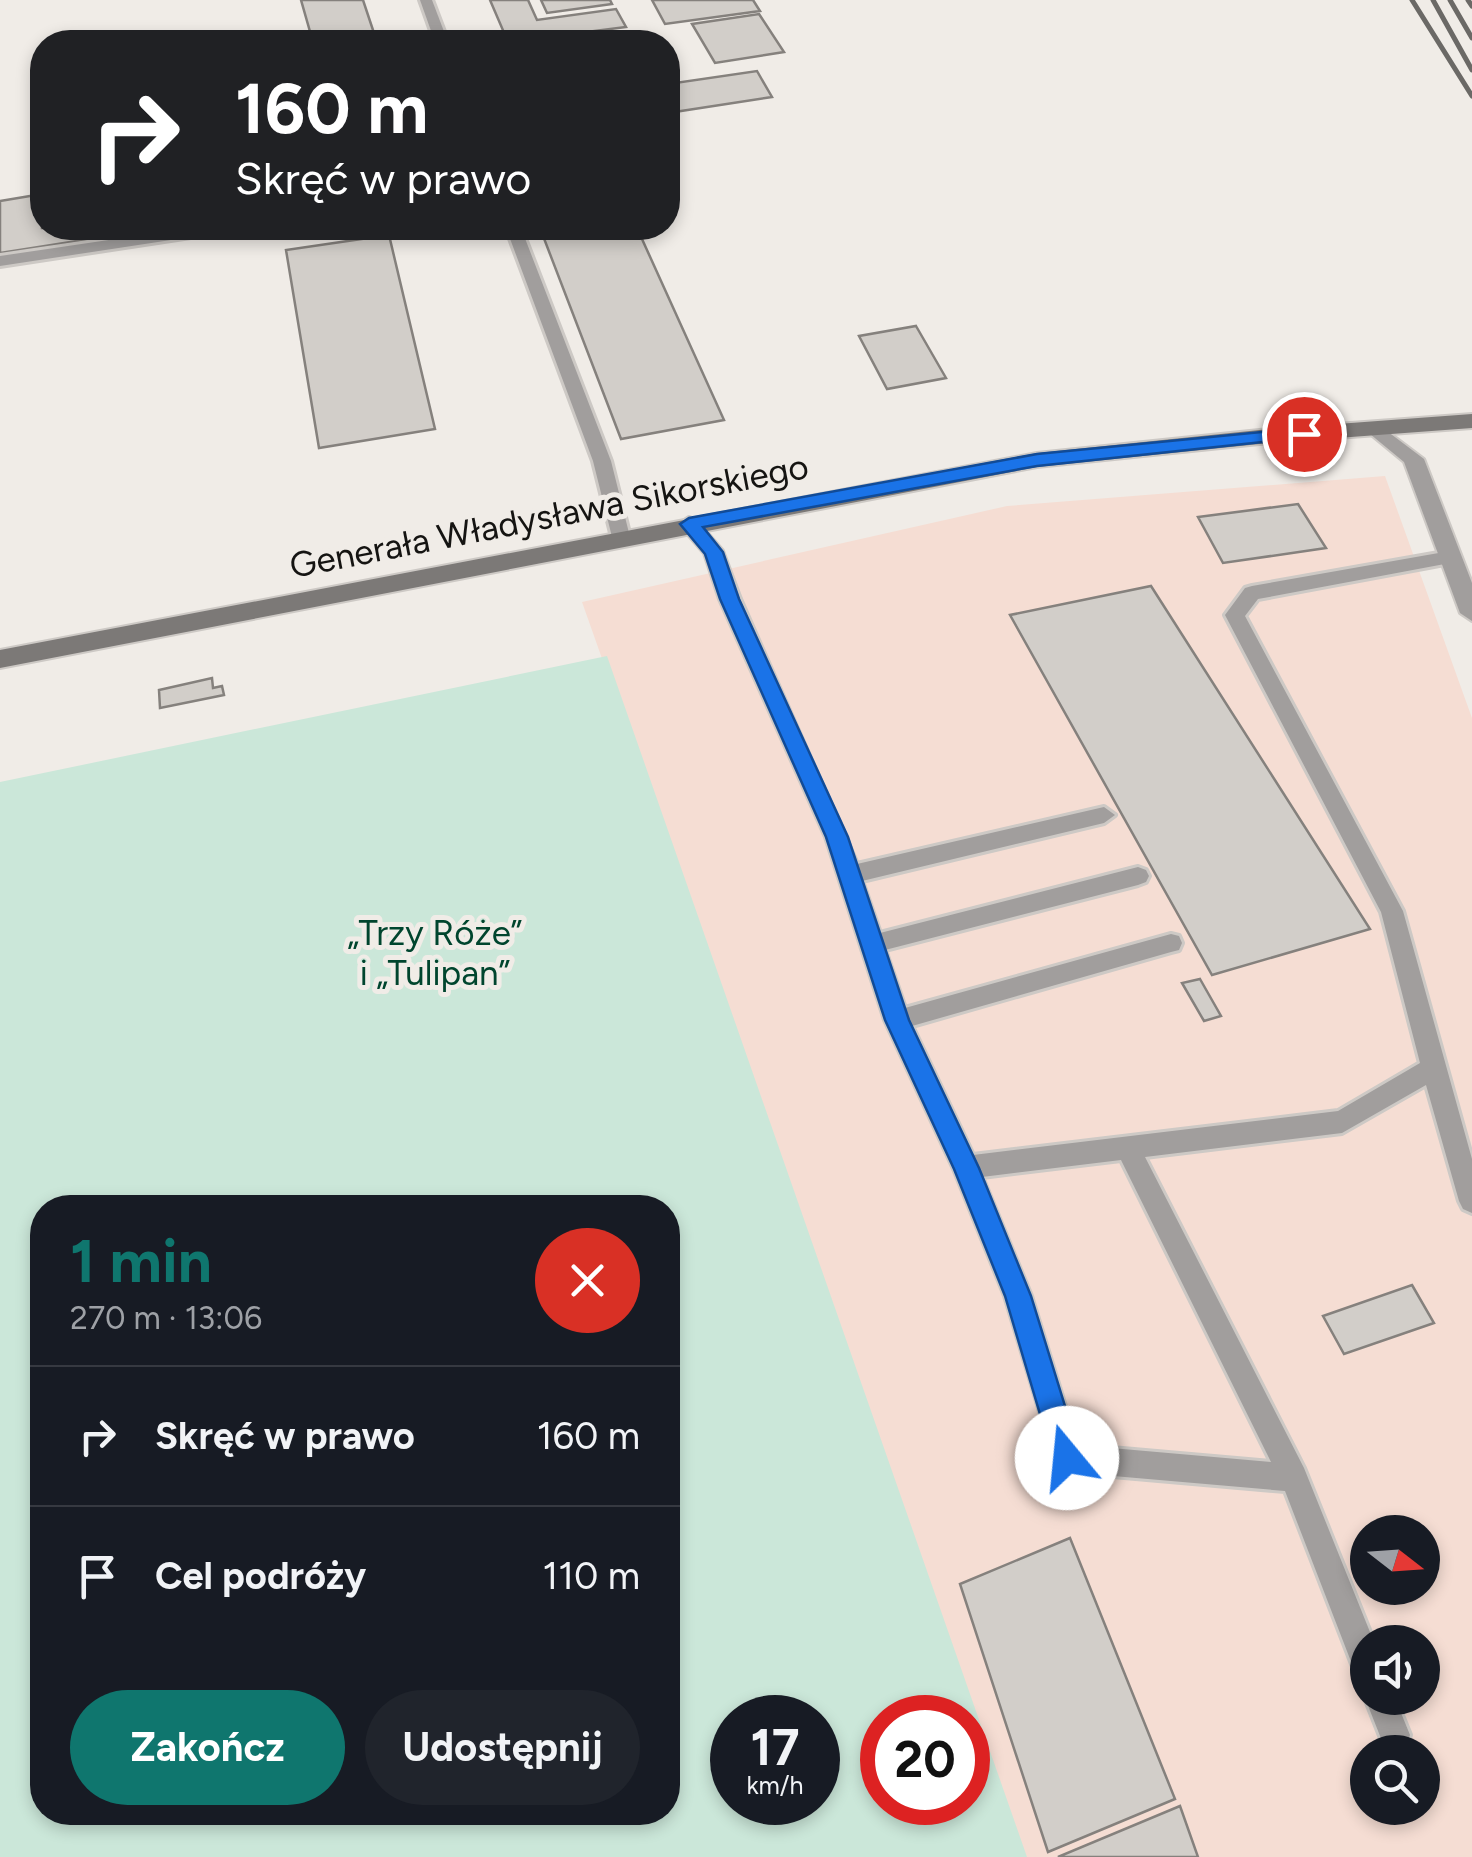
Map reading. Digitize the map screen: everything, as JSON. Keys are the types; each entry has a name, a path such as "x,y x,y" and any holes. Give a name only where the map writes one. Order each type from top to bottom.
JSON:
{"main road":[{"name":"Generała Władysława Sikorskiego","path":"0,659 1037,460 1472,421"}],"street":[{"path":"1375,429 1413,459 1472,613"}],"lane":[{"path":"426,0 437,30"},
{"path":"0,261 138,240"},
{"path":"518,240 602,461 621,537"},
{"path":"689,524 713,552 730,599 837,837 897,1020 966,1168 1018,1296 1067,1458 1294,1478"},
{"path":"1450,557 1252,592 1235,615 1392,911 1472,1201"},
{"path":"849,875 1104,815"},
{"path":"872,944 1138,876"},
{"path":"897,1020 1171,944"},
{"path":"966,1168 1342,1122 1433,1068"},
{"path":"1128,1148 1294,1478 1352,1625"},
{"path":"1386,1715 1394,1735"}],"shaded area":[{"path":"1385,476 1472,718 1472,1857 1026,1857 990,1755 990,1695 969,1695 582,602 1007,506"}],"green space":[{"name":"„Trzy Róże” i „Tulipan”","path":"607,656 970,1695 860,1695 860,1825 990,1825 990,1751 1027,1857 0,1857 0,782"}],"building":[{"path":"301,0 363,0 373,30 310,30"},
{"path":"490,0 528,0 537,20 616,9 626,27 602,30 503,30"},
{"path":"541,0 610,0 612,4 547,13"},
{"path":"652,0 753,0 760,11 665,24"},
{"path":"759,14 784,52 715,63 692,24"},
{"path":"757,71 772,97 680,111 680,82"},
{"path":"30,196 30,240 83,240 0,253 0,201"},
{"path":"355,240 390,240 435,429 319,448 286,250"},
{"path":"545,240 642,240 724,420 621,439"},
{"path":"916,326 946,378 887,389 859,336"},
{"path":"1298,504 1326,548 1223,563 1198,517"},
{"path":"1151,586 1370,929 1212,975 1010,615"},
{"path":"212,678 213,688 222,686 224,695 160,708 159,690"},
{"path":"1200,979 1221,1016 1204,1021 1182,983"},
{"path":"1412,1285 1434,1323 1344,1354 1323,1316"},
{"path":"1070,1538 1175,1799 1048,1852 960,1584"},
{"path":"1180,1806 1198,1857 1058,1857"}],"railway":[{"path":"1412,0 1472,96"},
{"path":"1433,0 1472,70"},
{"path":"1450,0 1472,38"},
{"path":"1468,0 1472,6"}],"route":[{"path":"1067,1458 1018,1296 966,1168 897,1020 837,837 730,599 713,552 689,524 1037,460 1304,434"}]}
